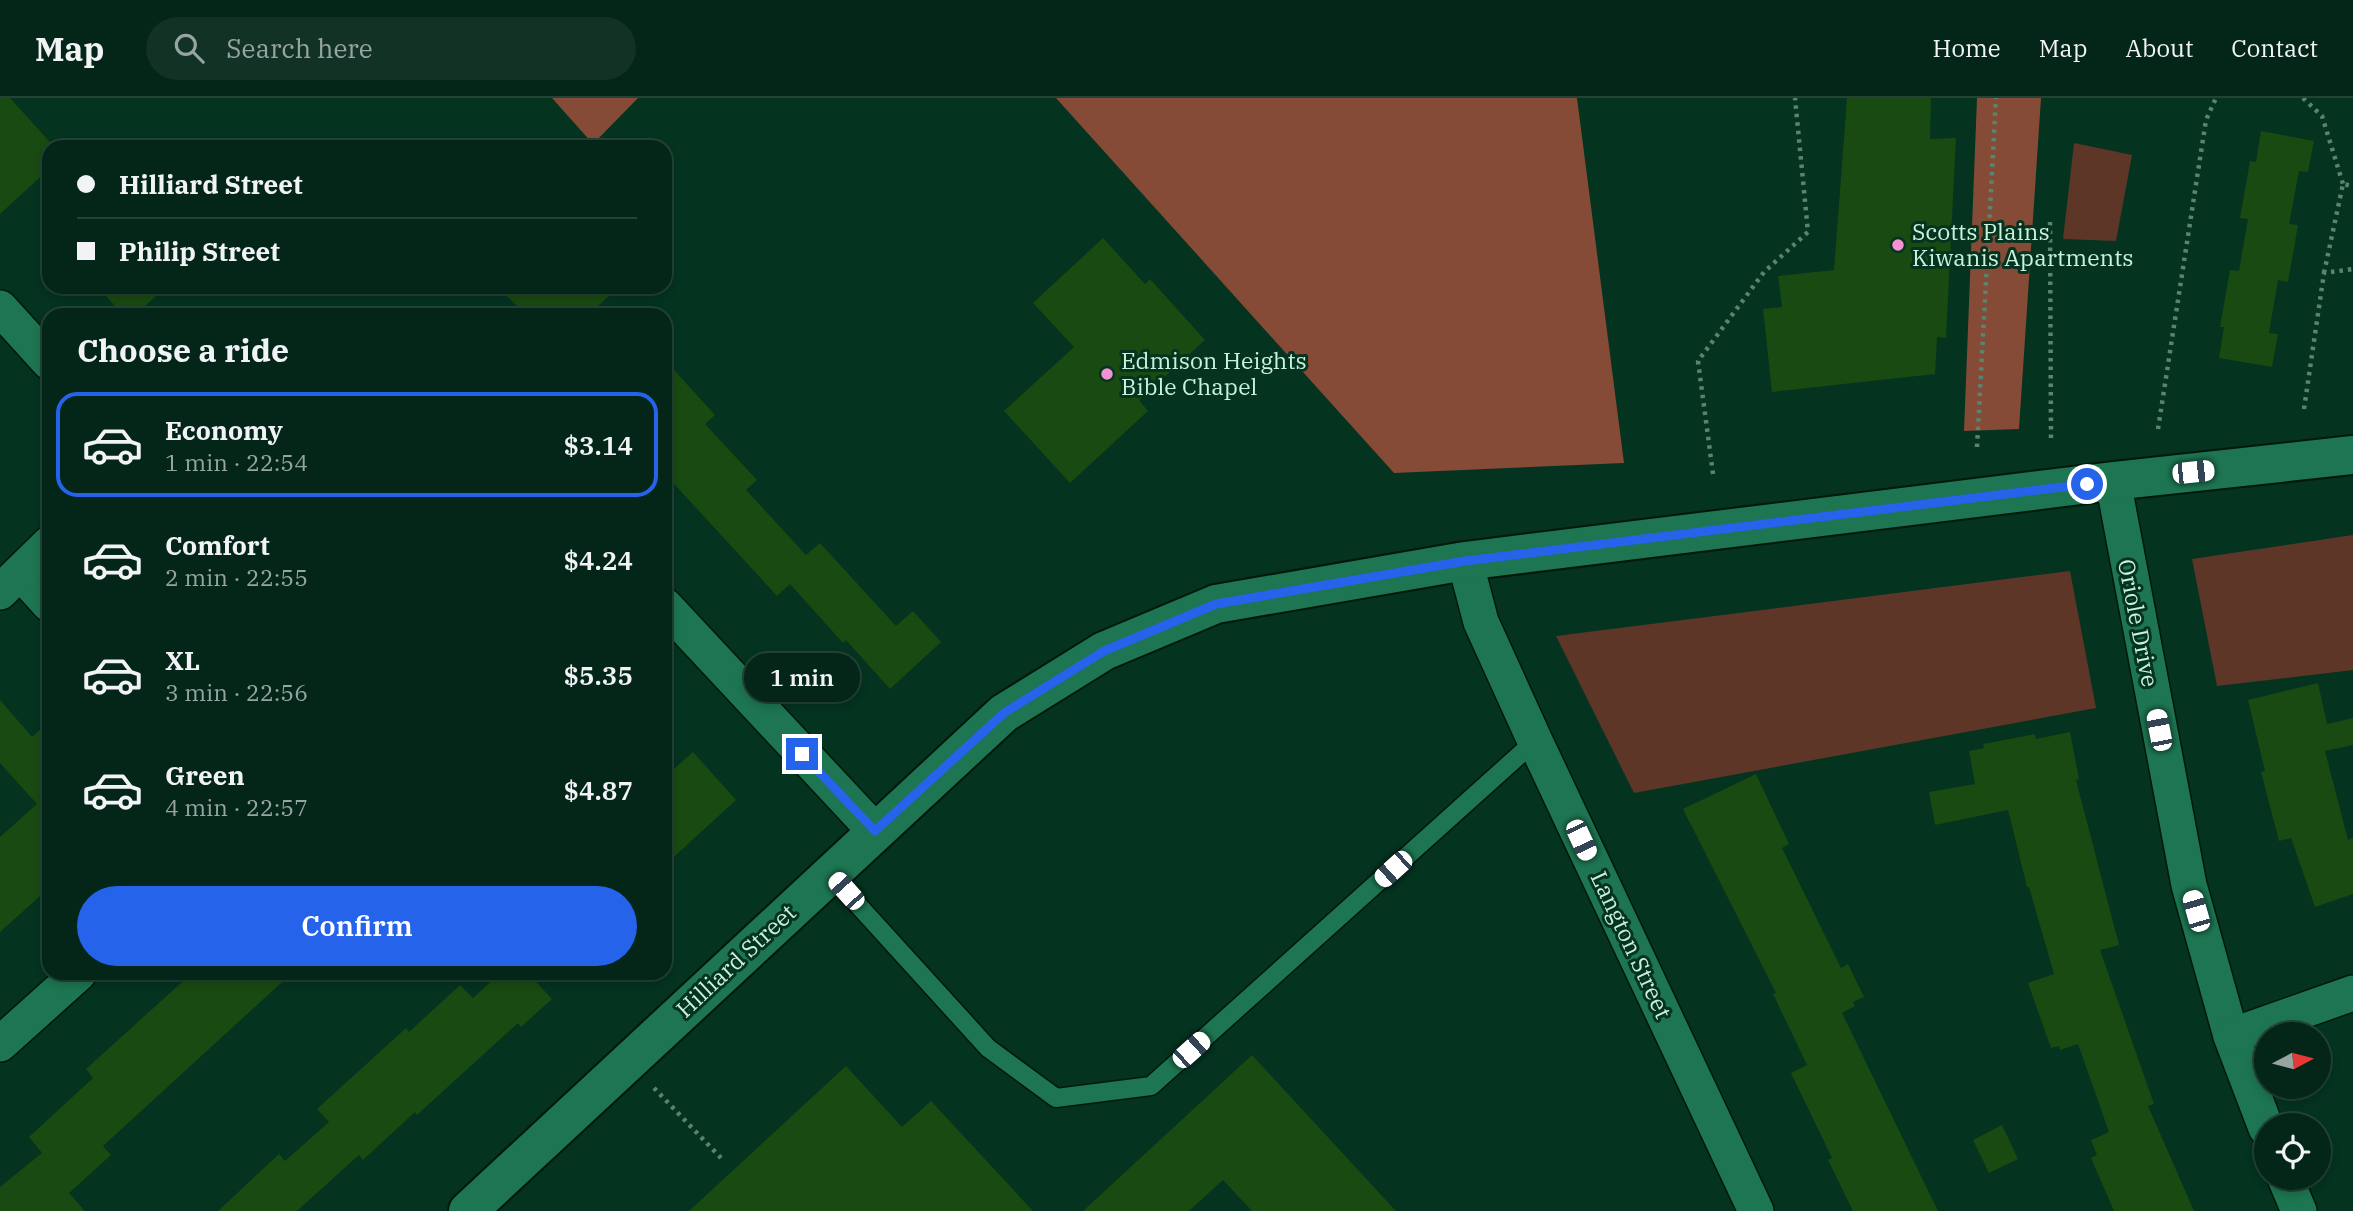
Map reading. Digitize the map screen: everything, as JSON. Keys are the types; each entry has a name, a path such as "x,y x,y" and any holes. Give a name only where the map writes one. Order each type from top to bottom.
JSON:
{"street":[{"path":"0,308 42,354"},
{"name":"Hilliard Street","path":"468,1211 1004,713 1104,651 1216,604 1465,561 2113,481 2353,455"},
{"name":"Oriole Drive","path":"2113,481 2189,885 2231,1036 2260,1113"},
{"path":"42,551 11,583 42,600"},
{"name":"Langton Street","path":"1465,561 1481,622 1756,1211"},
{"path":"672,614 875,831"},
{"path":"0,1044 71,980"},
{"path":"2231,1036 2353,993"},
{"path":"2290,1190 2299,1211"}],"lane":[{"path":"830,873 988,1048 1056,1098 1151,1086 1535,741"}],"path":[{"path":"1713,474 1698,361 1764,272 1808,232 1795,98"},
{"path":"1977,447 1996,98"},
{"path":"2158,429 2206,120 2216,98"},
{"path":"2303,98 2322,116 2343,184 2324,272 2304,409"},
{"path":"2343,184 2353,186"},
{"path":"2050,222 2051,438"},
{"path":"2324,272 2353,269"},
{"path":"630,1060 721,1158"}],"shaded area":[{"path":"552,98 638,98 597,140 589,140"},
{"path":"1056,98 1577,98 1624,463 1394,473"},
{"path":"1977,98 2041,98 2019,429 1964,431"},
{"path":"2074,143 2132,155 2116,241 2063,239"},
{"path":"2353,535 2353,670 2217,686 2192,559"},
{"path":"2070,571 2096,708 1634,793 1556,636"}],"building":[{"path":"0,98 10,98 48,140 42,140 42,175 0,214"},
{"name":"Scotts Plains Kiwanis Apartments","path":"1847,98 1931,98 1930,139 1956,138 1946,338 1937,337 1935,374 1772,392 1763,309 1782,307 1778,276 1834,270"},
{"path":"2261,131 2314,141 2308,172 2299,171 2289,224 2298,225 2288,282 2278,280 2269,333 2278,334 2272,367 2219,358 2224,327 2220,327 2230,270 2239,271 2248,219 2240,218 2250,161 2256,162"},
{"name":"Edmison Heights Bible Chapel","path":"1103,238 1145,284 1150,279 1205,340 1139,400 1148,411 1070,483 1004,411 1074,347 1033,303"},
{"path":"104,294 158,294 143,308 117,308"},
{"path":"505,294 611,294 596,308 519,308"},
{"path":"672,368 715,415 705,424 757,480 746,490 806,555 820,543 896,626 913,611 941,642 890,689 846,640 843,643 790,584 777,596 672,482"},
{"path":"2318,683 2327,724 2353,718 2353,745 2325,751 2348,840 2353,838 2353,894 2315,907 2291,838 2279,841 2261,772 2265,771 2248,700"},
{"path":"0,700 32,737 42,728 42,894 0,932 0,837 37,804 0,763"},
{"path":"2070,732 2079,779 2076,780 2119,945 2100,950 2154,1104 2148,1106 2194,1211 2114,1211 2091,1158 2097,1155 2091,1140 2109,1132 2078,1044 2060,1050 2059,1046 2051,1048 2028,983 2054,974 2027,887 2008,810 1935,825 1929,792 1975,784 1969,751 1984,748 1983,744 2035,734 2036,739"},
{"path":"693,752 736,800 672,859 672,771"},
{"path":"1756,774 1789,844 1782,848 1841,968 1848,964 1864,997 1853,1002 1855,1006 1842,1013 1938,1211 1853,1211 1828,1160 1832,1158 1791,1073 1807,1065 1773,994 1776,993 1683,809"},
{"path":"184,980 284,980 103,1146 111,1155 69,1193 85,1211 0,1211 0,1187 42,1153 29,1137 93,1078 86,1069"},
{"path":"492,980 534,980 552,999 521,1027 518,1023 363,1160 359,1155 297,1211 218,1211 279,1154 285,1161 329,1122 317,1109 406,1028 409,1032 460,985 473,998"},
{"path":"1252,1055 1396,1211 1252,1211 1223,1180 1189,1211 1083,1211"},
{"path":"846,1066 902,1127 931,1101 1033,1211 689,1211"},
{"path":"2002,1125 2018,1159 1989,1173 1973,1140"}],"place":[{"name":"Scotts Plains Kiwanis Apartments","path":"1898,245"},
{"name":"Edmison Heights Bible Chapel","path":"1107,374"}],"route":[{"path":"802,754 875,831 1004,713 1104,651 1216,604 1465,561 2087,484"}]}
